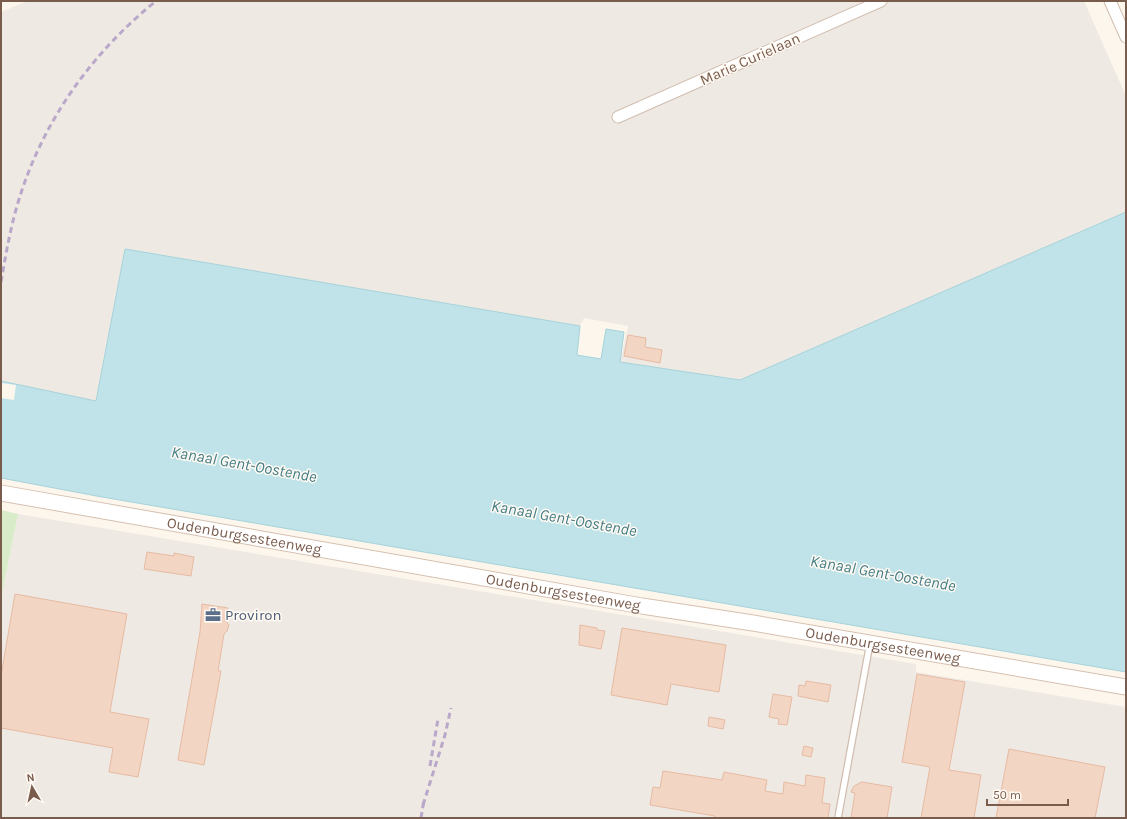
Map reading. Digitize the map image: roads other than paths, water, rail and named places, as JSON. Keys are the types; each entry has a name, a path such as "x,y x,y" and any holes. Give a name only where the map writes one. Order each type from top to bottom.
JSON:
{"street":[{"name":"Marie Curielaan","path":"618,117 881,1"},
{"path":"1110,1 1126,36"},
{"name":"Oudenburgsesteenweg","path":"1,493 642,606 1126,687"}],"lane":[{"path":"838,818 870,643"}],"water":[{"name":"Kanaal Gent-Oostende","path":"1126,212 1126,672 102,497 1,478 1,381 96,401 125,249 580,326 577,355 601,359 606,329 624,332 620,362 740,380"}],"railway":[{"path":"1,282 15,213 37,152 52,123 69,96 109,45 131,22 156,1"},
{"path":"423,805 445,735 451,708"},
{"path":"430,766 438,719"},
{"path":"421,818 424,800"}],"place":[{"name":"Proviron","path":"213,615"}]}
